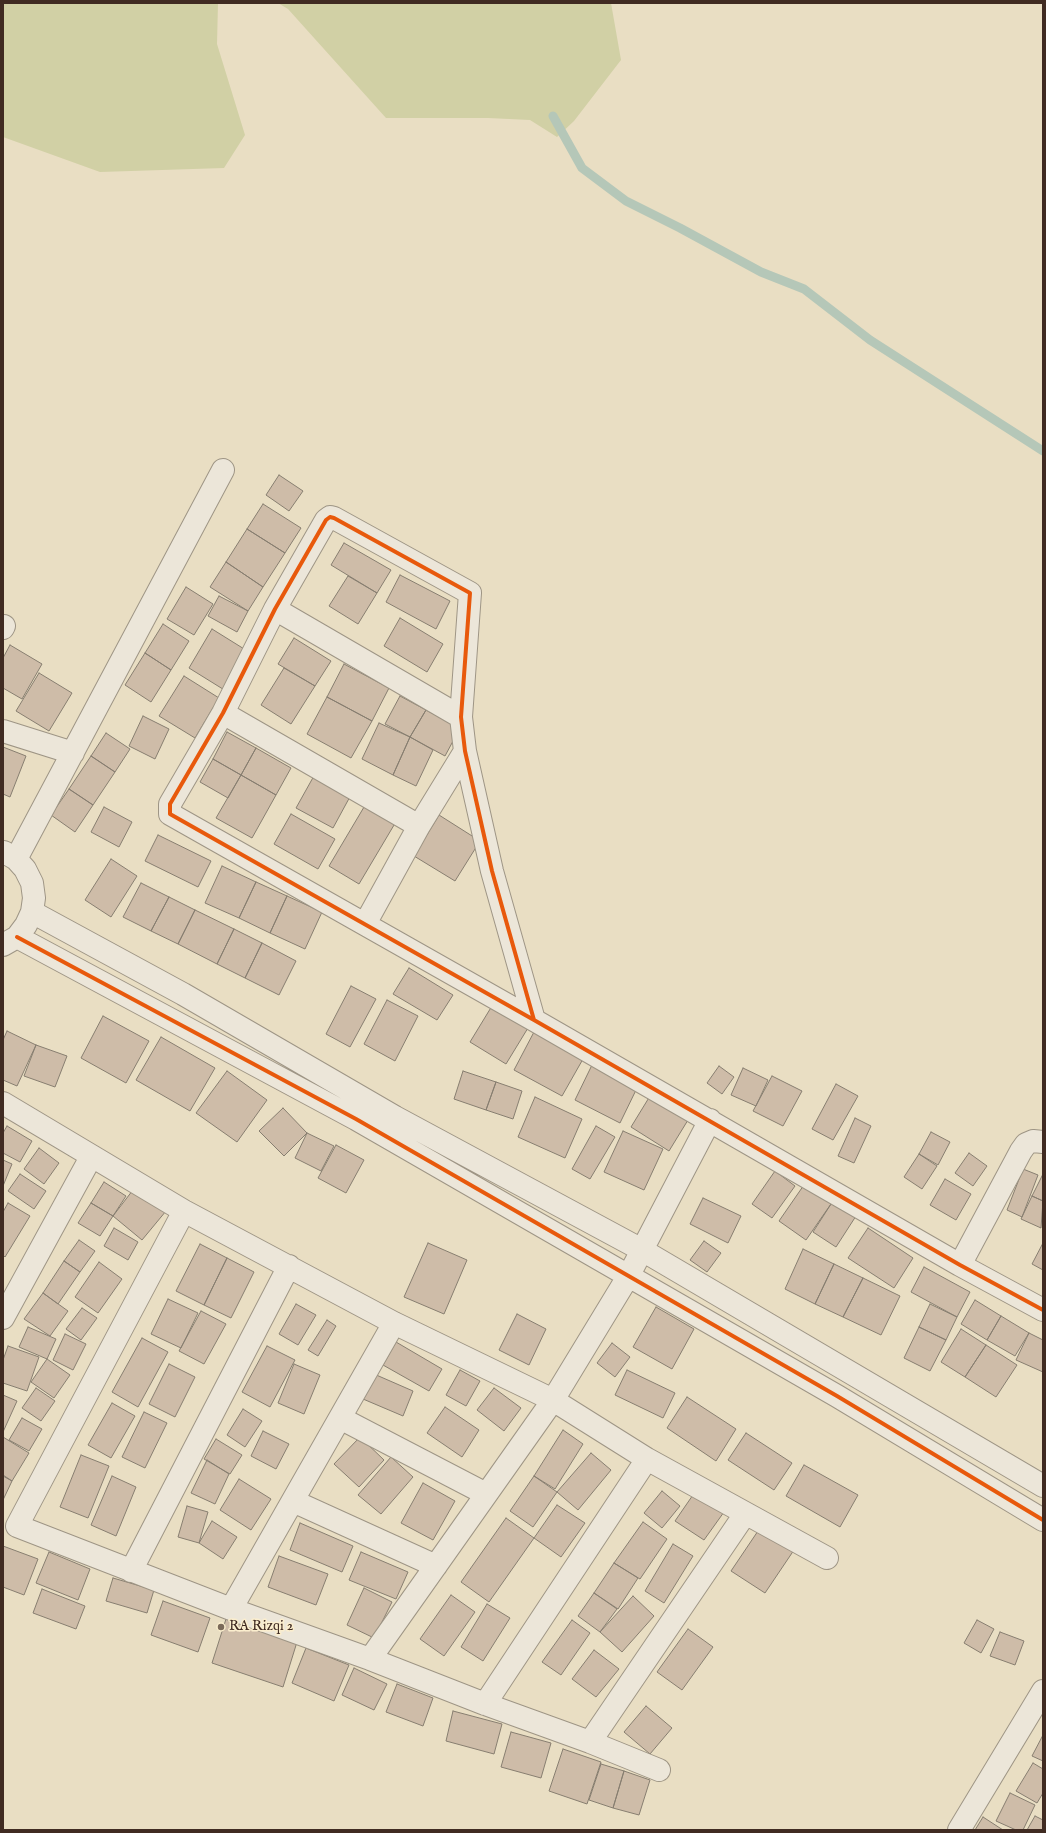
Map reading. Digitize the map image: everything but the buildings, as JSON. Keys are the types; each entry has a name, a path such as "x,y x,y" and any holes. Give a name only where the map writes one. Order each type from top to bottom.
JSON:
{"street":[{"path":"223,470 73,753 9,855 26,870 32,883 34,898 32,912 26,925 10,941 356,1119 837,1396 1043,1520"},
{"path":"534,1020 492,871 465,751 461,717 470,593 330,517 326,520 275,609 223,713 170,804 170,814 710,1120 960,1265 1043,1310"},
{"path":"275,609 461,717"},
{"path":"223,713 419,826"},
{"path":"3,731 73,753"},
{"path":"365,924 419,826 465,751"},
{"path":"32,912 183,994 395,1117 642,1250 1043,1486"},
{"path":"3,1103 91,1157 184,1211 289,1266 394,1324 553,1400 647,1459 827,1558"},
{"path":"370,1659 553,1400 629,1275 710,1120"},
{"path":"960,1265 1021,1151 1026,1144 1033,1141 1043,1142"},
{"path":"3,1318 91,1157"},
{"path":"184,1211 10,1526 231,1609 370,1659 484,1704 590,1742 659,1770"},
{"path":"131,1571 289,1266"},
{"path":"231,1609 394,1324"},
{"path":"340,1418 486,1494"},
{"path":"484,1704 647,1459"},
{"path":"293,1501 436,1566"},
{"path":"590,1742 745,1514"},
{"path":"959,1830 1043,1691"}],"green space":[{"path":"3,3 218,3 217,44 245,135 224,168 100,172 3,137"},
{"path":"278,3 611,3 621,60 574,121 557,137 530,120 488,118 386,118 288,9"}],"waterway":[{"path":"553,116 582,168 626,201 680,228 761,272 804,289 870,340 1043,451"}],"cycle path":[{"path":"534,1020 492,871 465,751 461,717 470,593 330,517 326,520 275,609 223,713 170,804 170,814 534,1020 960,1265 1043,1310"},
{"path":"17,937 356,1119 837,1396 1043,1520"}],"place":[{"name":"RA Rizqi 2","path":"221,1627"}]}
